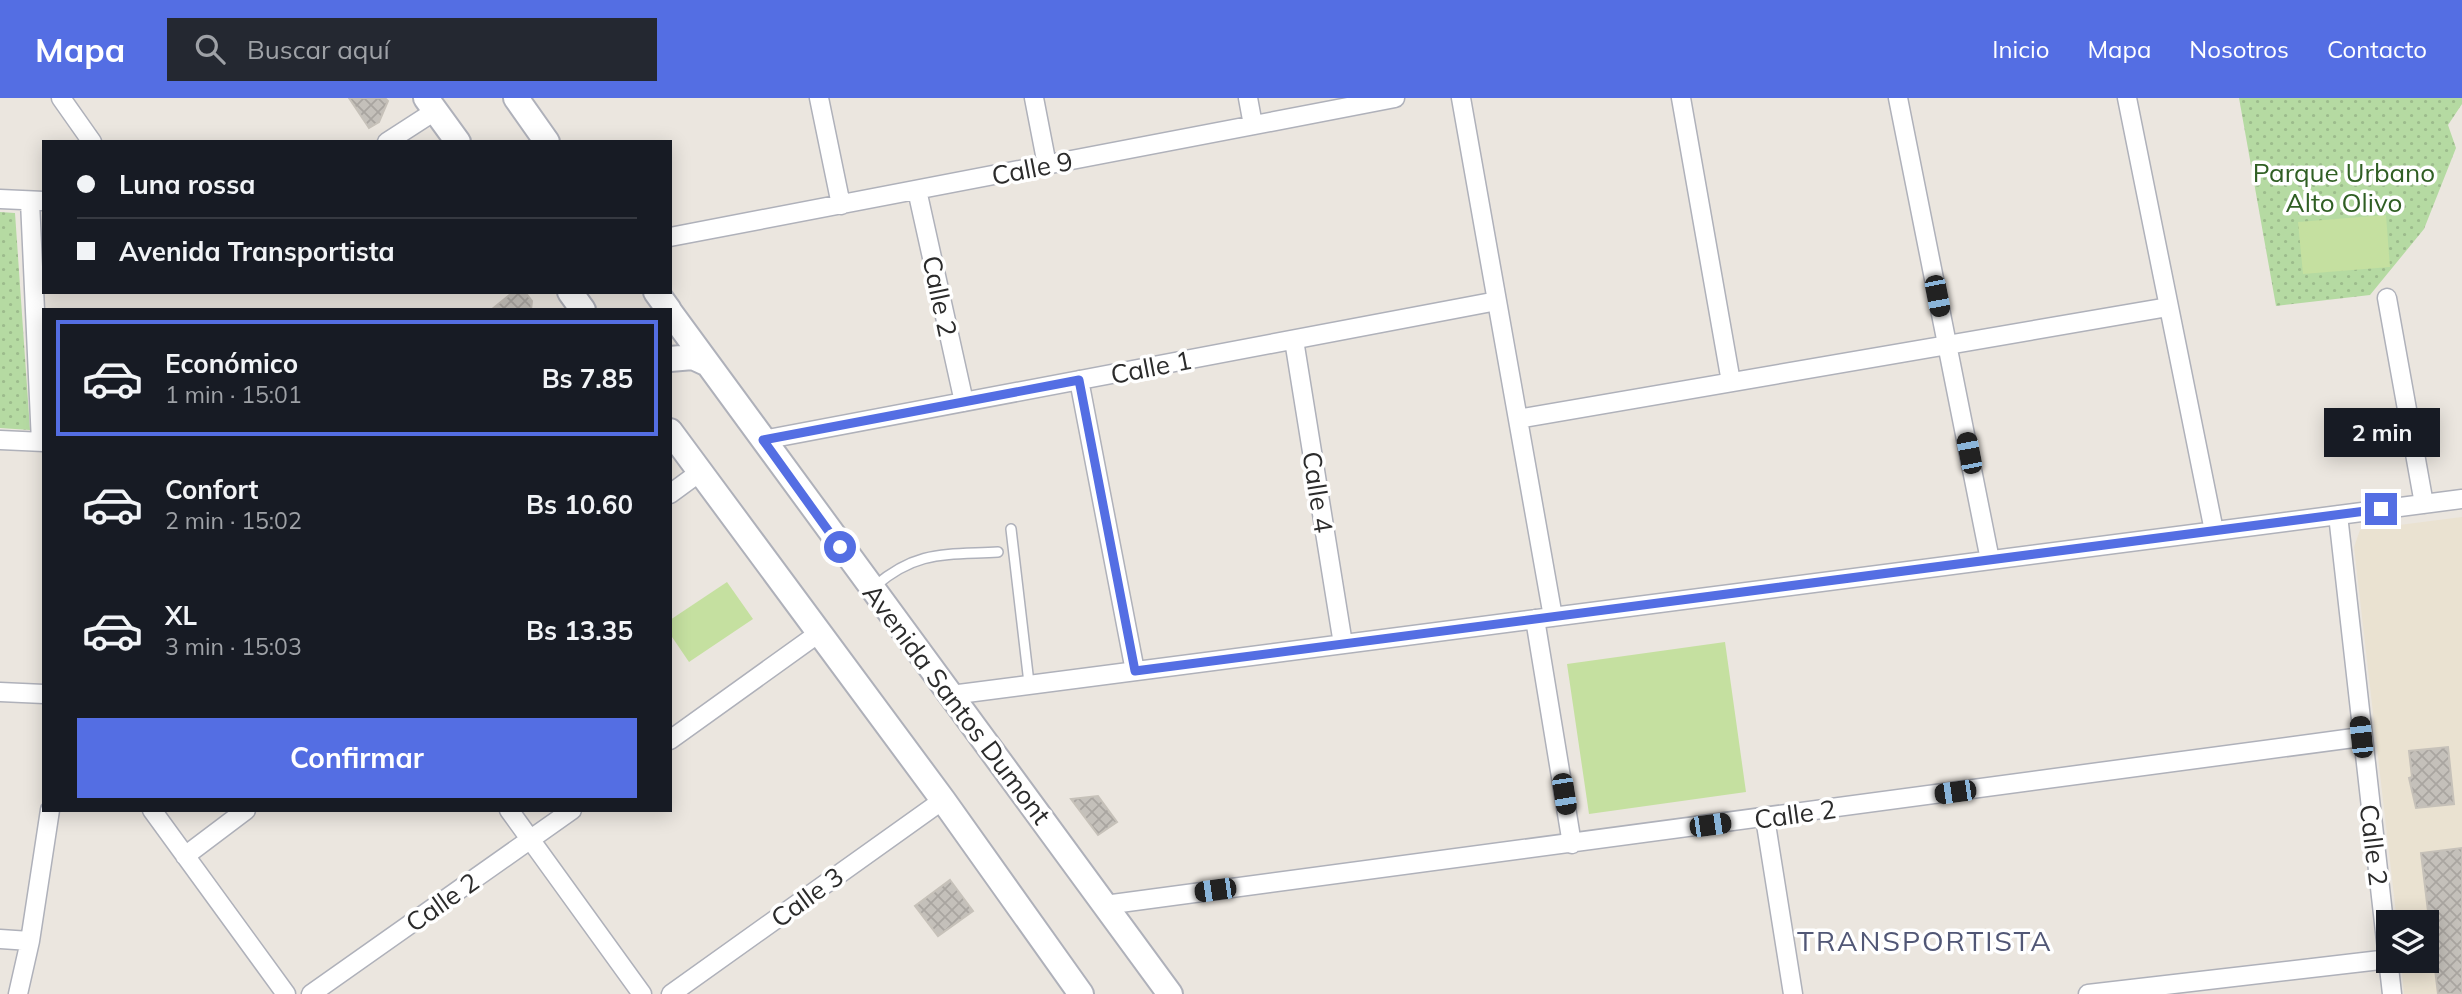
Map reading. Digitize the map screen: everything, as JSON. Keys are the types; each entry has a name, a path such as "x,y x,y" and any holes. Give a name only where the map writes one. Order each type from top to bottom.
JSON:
{"main road":[{"path":"516,98 546,140"},
{"path":"431,104 457,140"},
{"name":"Avenida Santos Dumont","path":"672,316 1170,994"},
{"path":"672,359 693,357 706,363"},
{"path":"672,434 943,800 1081,994"}],"street":[{"path":"61,98 91,140"},
{"path":"819,98 841,205"},
{"path":"1034,98 1047,165"},
{"path":"1248,98 1253,125"},
{"name":"Calle 9","path":"672,237 1395,98"},
{"path":"1461,98 1518,419 1572,844"},
{"path":"1681,98 1731,383"},
{"path":"1898,98 1990,560"},
{"path":"2127,98 2214,531"},
{"path":"389,140 431,104"},
{"name":"Calle 2","path":"916,190 964,402"},
{"path":"0,199 37,201 42,402"},
{"path":"2387,298 2424,504"},
{"name":"Calle 1","path":"763,440 1497,301"},
{"path":"1518,419 2168,307"},
{"name":"Calle 4","path":"1294,340 1343,644"},
{"path":"1079,380 1135,671"},
{"path":"0,440 42,442"},
{"path":"672,493 700,472"},
{"path":"951,695 2462,499"},
{"name":"Calle 2","path":"2338,515 2361,737 2383,910"},
{"path":"672,739 819,633"},
{"path":"0,692 42,694"},
{"name":"Calle 2","path":"1105,905 2361,737"},
{"name":"Calle 3","path":"671,994 943,800"},
{"path":"18,994 30,941 50,812"},
{"path":"153,812 286,994"},
{"path":"185,856 243,812"},
{"path":"510,812 642,994"},
{"name":"Calle 2","path":"311,994 569,812"},
{"path":"1765,818 1793,994"},
{"path":"0,939 30,941"},
{"path":"2088,994 2376,961"},
{"name":"Calle 2","path":"2390,973 2392,994"}],"lane":[{"path":"1011,529 1029,683"},
{"path":"871,590 897,567 927,556 998,552"}],"shaded area":[{"path":"2462,517 2462,994 2404,994 2402,973 2439,973 2439,910 2396,910 2354,547 2360,530"}],"green space":[{"name":"Parque Urbano Alto Olivo","path":"2239,98 2462,98 2462,104 2448,125 2456,148 2424,229 2370,295 2276,306"},
{"path":"0,212 15,213 30,430 0,428"},
{"path":"2386,215 2390,267 2303,274 2298,222"},
{"path":"727,582 753,619 689,662 672,637 672,619"},
{"path":"1725,642 1746,792 1589,814 1567,664"}],"building":[{"path":"349,98 385,98 388,101 379,122 369,128"},
{"path":"511,294 527,294 532,301 531,308 493,308"},
{"path":"2448,747 2454,804 2416,808 2409,778 2412,777 2409,751"},
{"path":"1098,796 1117,822 1098,835 1071,799"},
{"path":"2462,848 2462,994 2438,994 2435,973 2439,973 2439,910 2428,910 2421,853"},
{"path":"950,880 973,911 938,936 915,906"}],"district":[{"name":"TRANSPORTISTA","path":"1925,940"}],"route":[{"path":"840,547 763,440 1079,380 1135,671 2381,509"}]}
